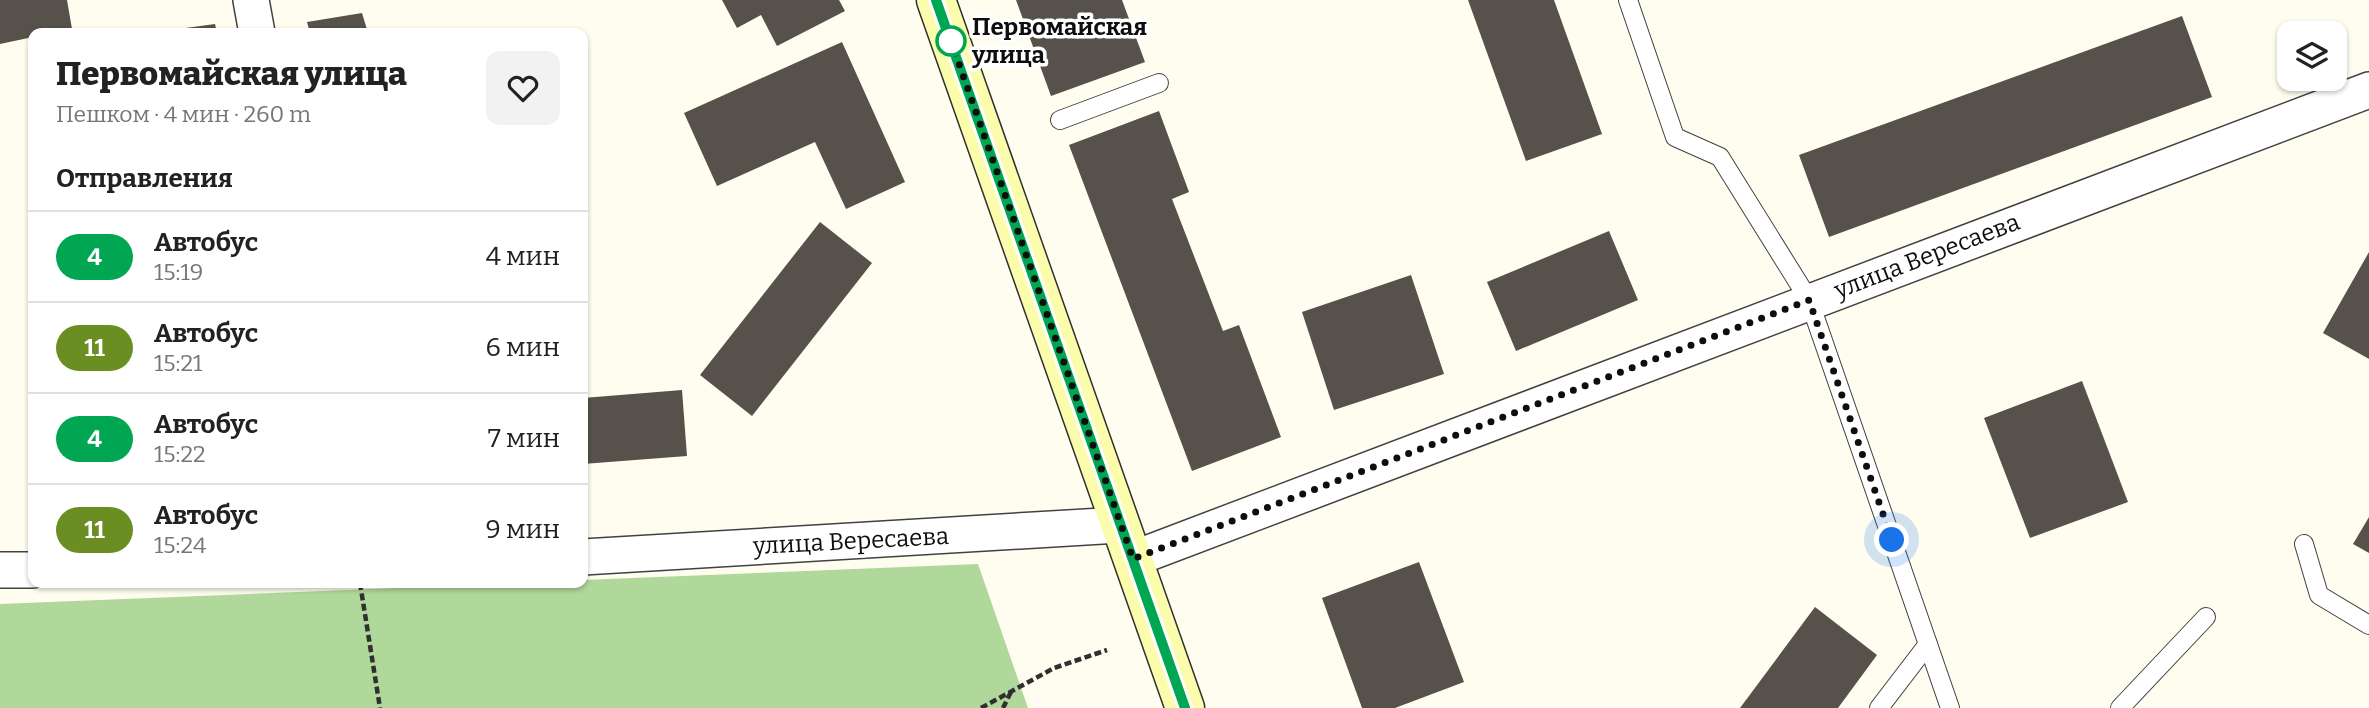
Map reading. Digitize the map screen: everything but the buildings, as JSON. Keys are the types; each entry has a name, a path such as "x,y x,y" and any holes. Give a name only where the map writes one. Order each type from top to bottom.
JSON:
{"main road":[{"path":"936,0 1185,708"}],"street":[{"path":"251,0 256,28"},
{"name":"улица Вересаева","path":"588,557 1126,542 1809,300 2369,90"},
{"path":"0,570 28,570"}],"lane":[{"path":"1628,0 1675,137 1720,157 1809,300 1950,708"},
{"path":"1060,120 1159,83"},
{"path":"2304,544 2319,595 2369,625"},
{"path":"2120,708 2206,617"},
{"path":"1879,708 1928,644"}],"path":[{"path":"361,588 380,708"},
{"path":"981,708 1054,667 1107,650"},
{"path":"1003,708 1012,690"}],"green space":[{"path":"978,564 1028,708 0,708 0,604 398,588 588,588 588,580"}],"bus line":[{"name":"4","path":"936,0 1185,708"}],"place":[{"name":"Первомайская улица","path":"951,41"}],"route":[{"path":"951,41 1133,559 1809,300 1892,540"}]}
